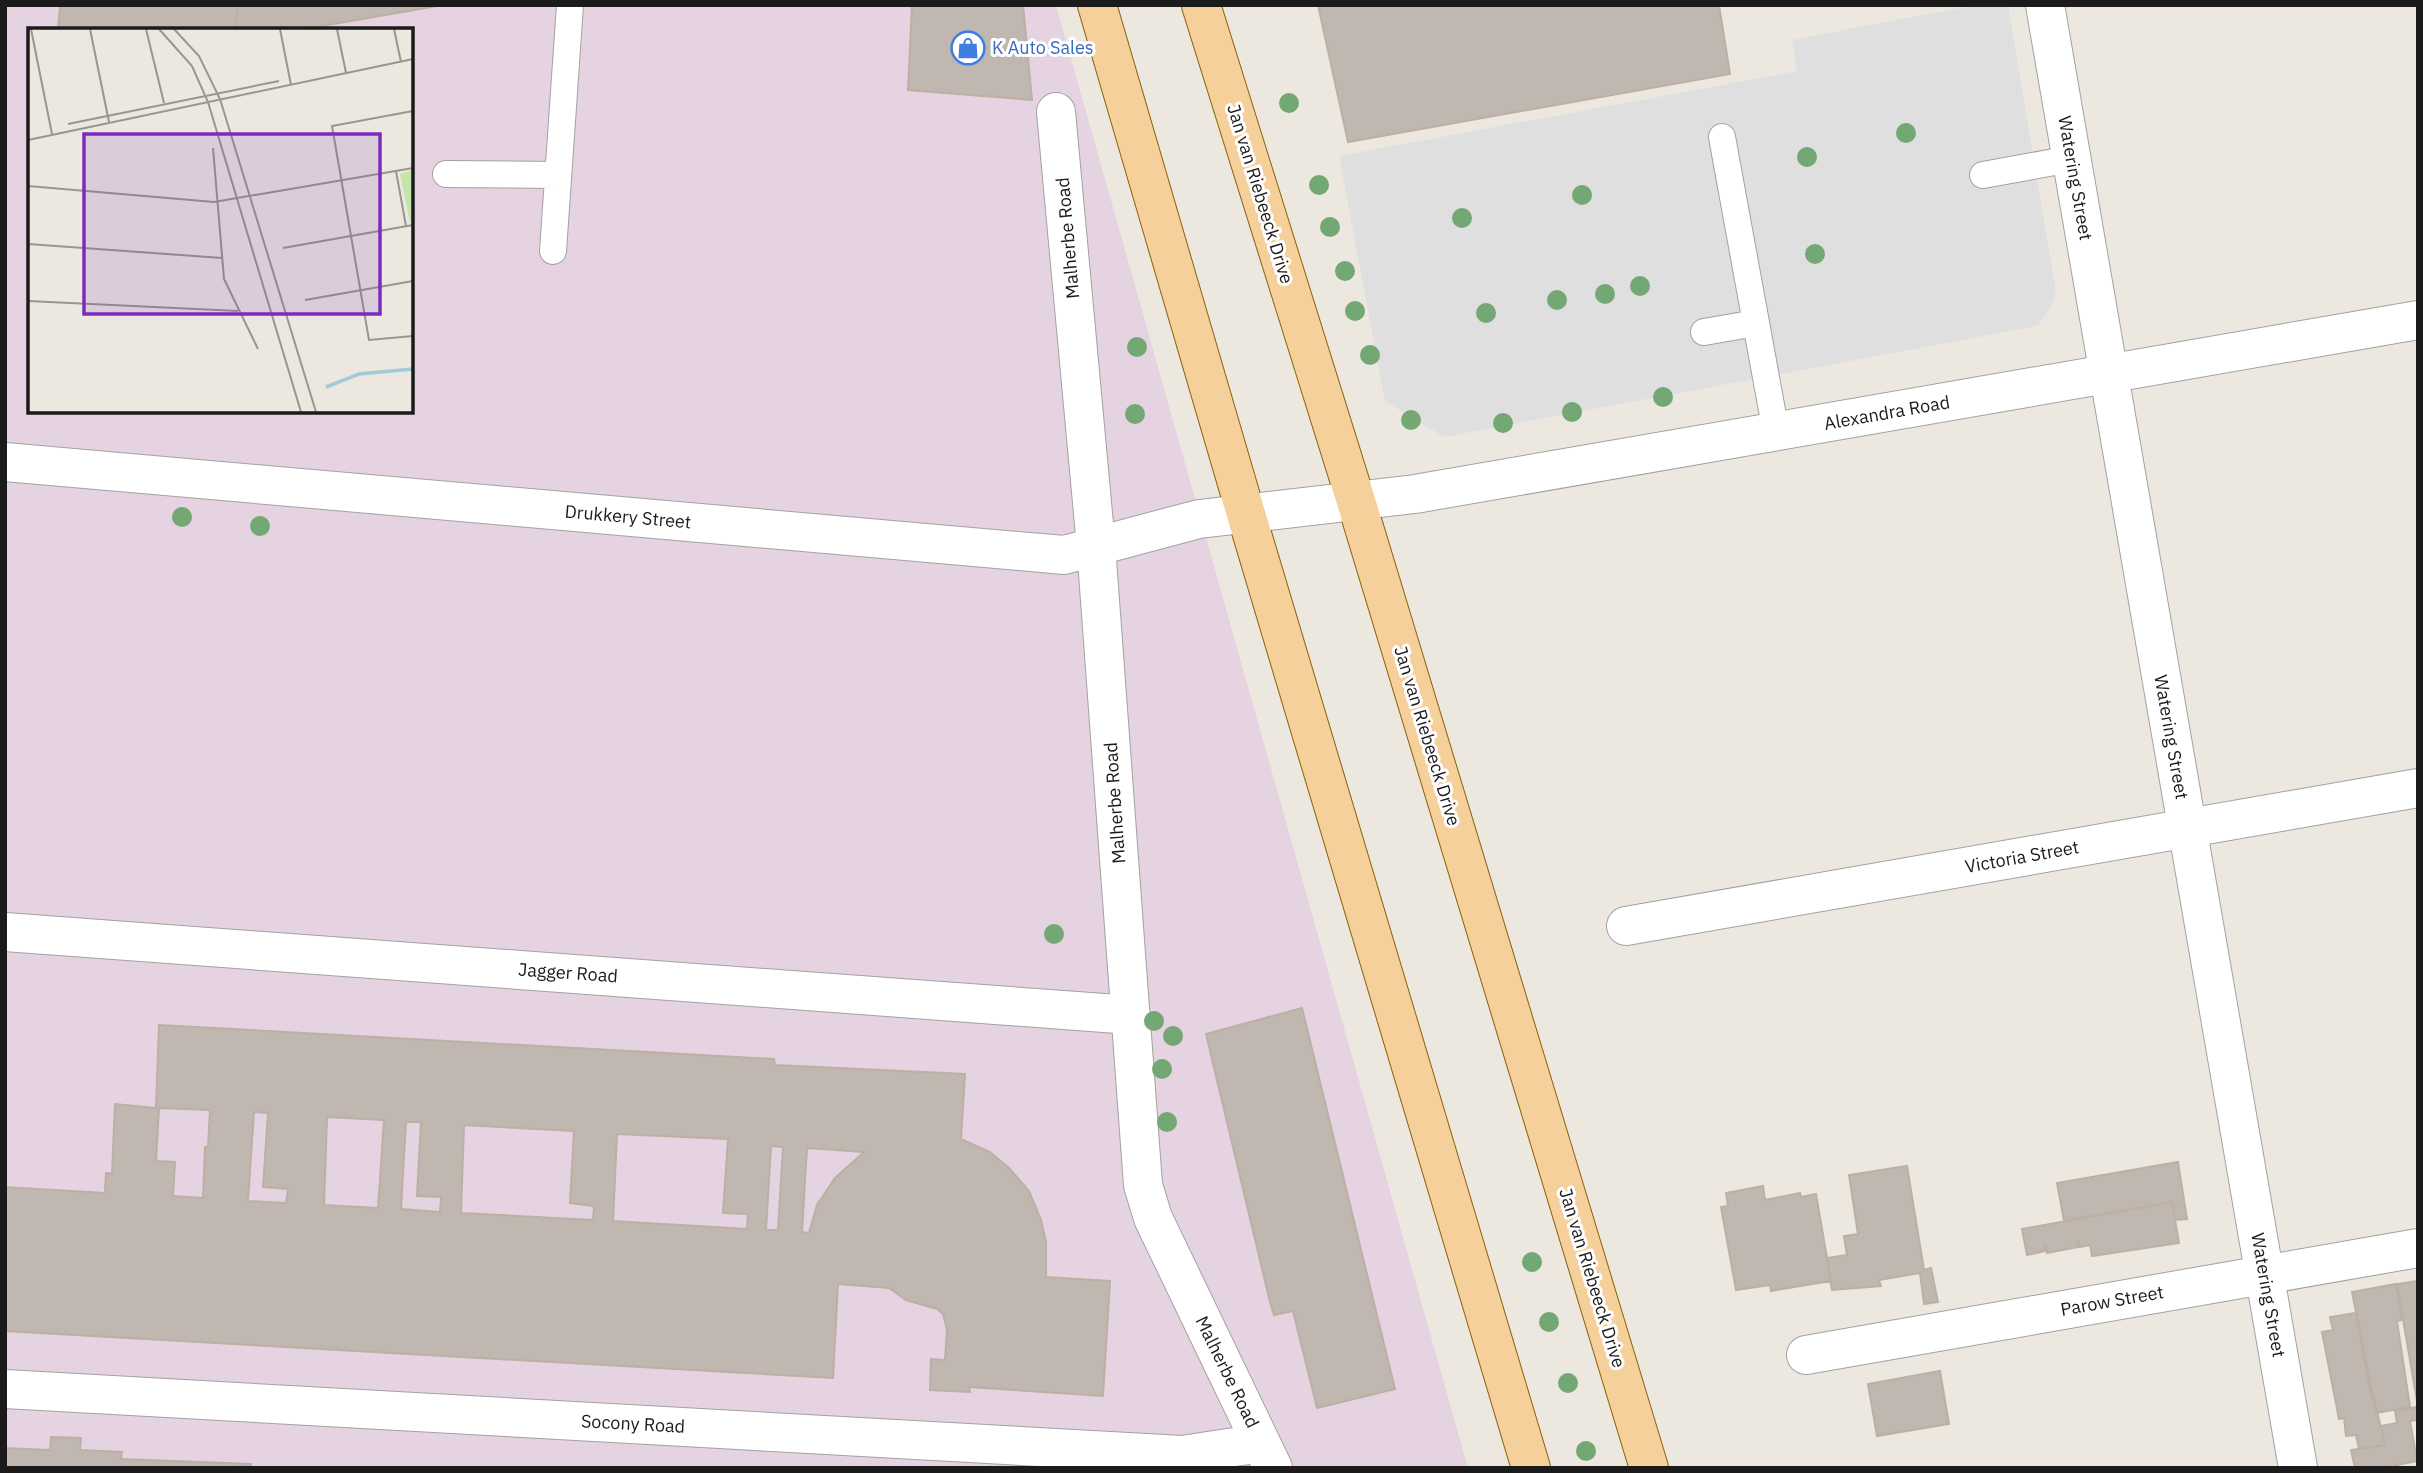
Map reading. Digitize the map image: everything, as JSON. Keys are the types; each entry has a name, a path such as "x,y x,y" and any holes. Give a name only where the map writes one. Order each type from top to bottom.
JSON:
{"main road":[{"path":"1097,5 1531,1468"},
{"name":"Jan van Riebeeck Drive","path":"1201,5 1356,501 1649,1468"}],"street":[{"name":"Watering Street","path":"2045,5 2298,1468"},
{"name":"Malherbe Road","path":"1056,112 1096,547 1143,1185 1150,1207 1267,1455"},
{"name":"Alexandra Road","path":"1246,514 1415,494 2418,320"},
{"name":"Drukkery Street","path":"5,462 1064,555 1199,519 1246,514"},
{"name":"Victoria Street","path":"1626,926 2418,788"},
{"name":"Jagger Road","path":"5,932 1130,1015"},
{"name":"Parow Street","path":"1805,1355 2418,1248"},
{"name":"Socony Road","path":"5,1389 1182,1455 1267,1455"}],"lane":[{"path":"553,251 570,5"},
{"path":"1722,138 1776,432"},
{"path":"1983,175 2071,159"},
{"path":"446,174 558,175"},
{"path":"1704,332 1756,323"}],"shaded area":[{"path":"18,5 1056,5 1468,1468 5,1468 5,8"},
{"path":"1975,5 2008,5 2056,292 2051,308 2037,326 1444,437 1385,401 1339,156 1797,71 1792,40"}],"building":[{"path":"237,5 236,28 58,28 60,6"},
{"path":"237,5 443,5 311,28 236,28"},
{"name":"K Auto Sales","path":"912,5 1023,5 1032,100 908,90"},
{"path":"1318,5 1719,5 1730,74 1348,142"},
{"path":"1302,1008 1395,1389 1317,1408 1293,1311 1274,1315 1270,1302 1206,1034"},
{"path":"159,1025 774,1059 775,1065 965,1074 961,1139 990,1152 1009,1168 1029,1191 1041,1220 1046,1242 1046,1277 1110,1281 1103,1396 969,1387 970,1392 930,1390 931,1359 945,1360 947,1330 943,1314 937,1309 906,1300 889,1288 838,1284 833,1378 5,1331 5,1187 105,1193 106,1173 112,1174 115,1104 156,1108","holes":["159,1108 210,1110 203,1198 173,1196 175,1162 156,1161","254,1112 268,1113 263,1187 288,1189 286,1203 248,1201","327,1117 384,1120 378,1208 324,1205","406,1122 421,1122 417,1196 441,1197 440,1212 401,1209","464,1125 574,1131 570,1203 594,1206 593,1220 461,1213","617,1134 728,1139 723,1213 748,1214 747,1229 613,1221","771,1146 783,1147 778,1230 766,1230","807,1148 864,1152 835,1178 817,1205 809,1233 802,1232"]},
{"path":"2178,1162 2187,1219 2175,1220 2172,1202 2064,1221 2057,1183"},
{"path":"1907,1166 1924,1270 1931,1268 1938,1302 1924,1304 1920,1273 1879,1280 1881,1286 1832,1290 1827,1258 1847,1255 1844,1236 1858,1234 1849,1175"},
{"path":"1763,1186 1765,1200 1800,1193 1801,1197 1816,1194 1831,1281 1771,1291 1770,1285 1736,1290 1721,1207 1728,1206 1726,1193"},
{"path":"2172,1202 2179,1243 2092,1256 2090,1245 2080,1247 2077,1241 2078,1247 2047,1253 2044,1246 2045,1251 2027,1255 2022,1229"},
{"path":"2418,1281 2418,1407 2397,1284"},
{"path":"2396,1284 2402,1320 2397,1321 2410,1407 2376,1413 2352,1292"},
{"path":"2356,1313 2371,1394 2385,1445 2359,1449 2356,1435 2346,1436 2344,1418 2339,1419 2322,1332 2333,1330 2330,1317"},
{"path":"1940,1371 1949,1424 1877,1436 1868,1384"},
{"path":"2417,1407 2418,1420 2410,1421 2417,1461 2382,1468 2355,1468 2351,1450 2385,1445 2381,1426 2397,1423 2395,1411"},
{"path":"51,1437 81,1438 80,1450 122,1452 121,1459 251,1464 251,1468 5,1468 5,1448 50,1450"}],"place":[{"name":"K Auto Sales","path":"968,48"}]}
